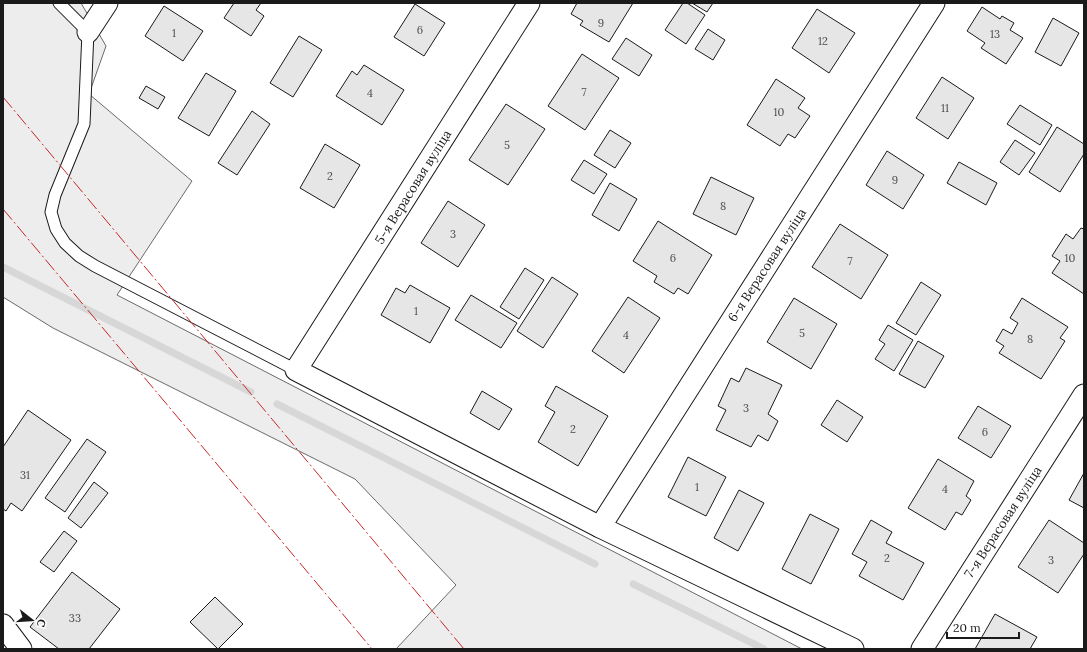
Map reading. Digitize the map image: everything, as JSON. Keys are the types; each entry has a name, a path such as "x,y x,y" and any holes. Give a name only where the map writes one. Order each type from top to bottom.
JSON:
{"street":[{"path":"88,32 107,3"},
{"name":"5-я Верасовая вуліца","path":"296,370 529,3"},
{"name":"6-я Верасовая вуліца","path":"600,527 934,3"},
{"path":"296,370 600,527 853,649"},
{"name":"7-я Верасовая вуліца","path":"922,649 1084,395"},
{"path":"3,625 21,649"}],"lane":[{"path":"59,3 88,32 84,124 55,195 52,212 56,229 65,243 79,256 95,266 296,370"}],"shaded area":[{"path":"3,3 81,3 106,46 89,94 192,181 117,295 802,649 396,649 456,585 355,479 53,328 3,297"}],"building":[{"path":"234,3 261,3 256,10 264,16 251,36 224,18"},
{"path":"577,3 633,3 609,42 580,25 583,21 571,14"},
{"path":"683,3 687,3 705,15 686,44 665,30"},
{"path":"692,3 713,3 707,12"},
{"path":"415,4 445,23 424,56 394,37"},
{"path":"164,6 203,31 183,61 145,36"},
{"path":"982,7 1000,19 1002,16 1014,23 1010,30 1023,38 1006,64 981,48 985,43 967,31"},
{"path":"817,9 855,33 829,73 792,48"},
{"path":"1053,18 1079,33 1061,66 1035,52"},
{"path":"708,29 725,40 713,60 695,49"},
{"path":"299,36 322,50 293,97 270,83"},
{"path":"626,38 652,55 639,76 612,59"},
{"path":"582,54 619,78 585,130 548,106"},
{"path":"364,65 404,90 382,125 336,96 352,71 357,75"},
{"path":"206,73 236,91 209,136 178,118"},
{"path":"942,77 974,98 948,139 916,118"},
{"path":"776,79 805,98 798,108 810,116 795,138 788,134 780,146 747,125"},
{"path":"146,86 165,97 158,109 139,98"},
{"path":"506,104 545,129 508,185 469,160"},
{"path":"1020,105 1052,125 1040,145 1007,124"},
{"path":"252,111 270,124 237,175 218,163"},
{"path":"1057,127 1084,144 1084,154 1060,192 1029,172"},
{"path":"610,130 631,143 615,168 594,155"},
{"path":"1015,140 1035,153 1019,175 1000,162"},
{"path":"325,144 360,165 334,208 300,188"},
{"path":"887,151 924,175 903,209 866,185"},
{"path":"584,160 607,174 594,194 571,180"},
{"path":"959,162 997,183 986,205 947,183"},
{"path":"711,177 754,198 736,235 693,214"},
{"path":"610,183 637,199 619,231 592,215"},
{"path":"448,201 485,225 458,267 421,243"},
{"path":"658,221 712,255 688,294 678,288 674,294 654,282 657,276 633,261"},
{"path":"840,224 888,255 861,299 812,267"},
{"path":"1081,228 1084,229 1084,294 1052,273 1060,261 1052,256 1066,234 1073,239"},
{"path":"525,268 544,280 519,319 500,307"},
{"path":"552,277 578,294 543,348 517,331"},
{"path":"921,282 941,295 916,335 896,323"},
{"path":"410,285 450,308 430,343 381,315 396,288 405,293"},
{"path":"471,295 517,323 501,348 455,320"},
{"path":"628,297 660,318 624,373 592,351"},
{"path":"794,298 837,324 811,369 767,342"},
{"path":"1022,298 1068,327 1060,338 1065,341 1041,379 999,353 1004,346 996,341 1003,329 1012,334 1018,323 1010,318"},
{"path":"888,325 913,340 894,371 875,359 885,344 879,340"},
{"path":"918,341 944,356 925,388 899,374"},
{"path":"746,368 782,385 768,414 778,421 768,441 758,435 751,447 716,430 726,410 718,406 731,378 739,382"},
{"path":"556,386 608,416 578,466 538,442 555,412 545,406"},
{"path":"482,391 512,409 499,430 470,413"},
{"path":"837,400 863,417 847,442 821,425"},
{"path":"978,406 1011,426 991,458 958,438"},
{"path":"28,410 71,440 22,511 11,503 6,511 3,509 3,447"},
{"path":"87,439 106,452 65,512 45,498"},
{"path":"688,457 726,477 706,516 668,497"},
{"path":"938,459 974,481 966,496 971,500 962,515 956,512 945,530 908,508"},
{"path":"1084,473 1084,508 1069,500"},
{"path":"94,482 108,493 81,528 68,518"},
{"path":"739,490 764,503 738,551 714,538"},
{"path":"810,514 839,529 811,584 782,569"},
{"path":"871,520 892,532 886,543 924,563 903,600 859,576 867,562 852,554"},
{"path":"1049,520 1084,543 1084,554 1058,593 1018,567"},
{"path":"64,531 77,541 54,572 40,562"},
{"path":"72,572 120,609 89,649 59,649 30,627"},
{"path":"215,597 243,624 218,649 190,622"},
{"path":"995,614 1037,637 1030,649 975,649"}],"waterway":[{"path":"3,267 251,392"},
{"path":"277,404 595,564"},
{"path":"633,584 764,649"}],"power":[{"path":"3,97 464,649"},
{"path":"3,209 372,649"}]}
